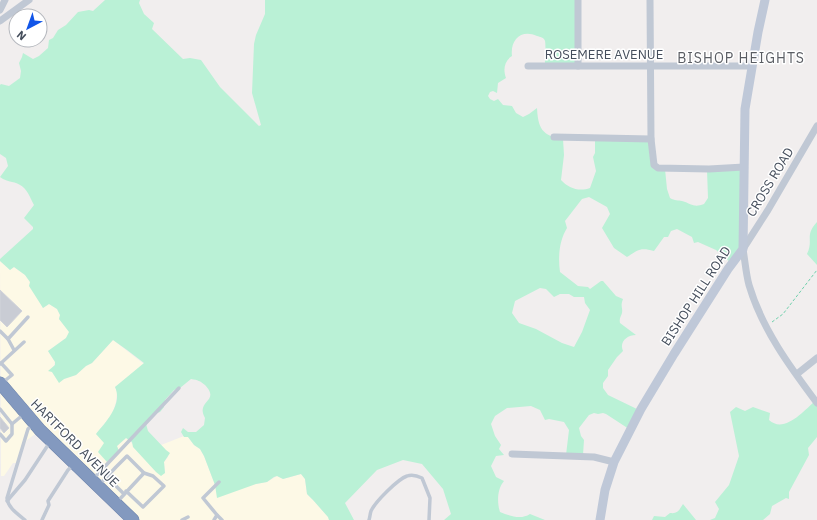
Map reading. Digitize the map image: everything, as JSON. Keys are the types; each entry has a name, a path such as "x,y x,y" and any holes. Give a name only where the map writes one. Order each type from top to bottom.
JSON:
{"highway":[{"name":"HARTFORD AVENUE","path":"0,384 34,424 133,520"}],"street":[{"path":"0,10 5,0"},
{"path":"0,22 29,0"},
{"path":"578,0 578,66"},
{"path":"650,0 652,66 651,139 654,165 658,168 709,169 744,167"},
{"name":"BISHOP HILL ROAD","path":"600,520 605,490 614,462 641,409 728,269 743,249 745,109 765,0"},
{"name":"ROSEMERE AVENUE","path":"528,66 752,66"},
{"name":"CROSS ROAD","path":"743,249 768,210 817,126"},
{"path":"554,137 651,139"},
{"path":"743,249 749,284 759,314 772,338 817,403"},
{"path":"797,374 817,358"},
{"path":"512,454 594,457 614,462"}],"lane":[{"path":"8,339 28,317"},
{"path":"0,331 8,339 14,350"},
{"path":"0,384 12,375 0,363 24,342"},
{"path":"95,484 179,388"},
{"path":"0,409 12,424 12,434 6,441 0,434"},
{"path":"12,424 25,413"},
{"path":"4,422 8,418"},
{"path":"25,520 10,507 7,502 22,446 28,429 34,424"},
{"path":"7,502 25,480 51,441"},
{"path":"95,484 107,477 127,456 144,473 153,476 164,486 143,507 107,477"},
{"path":"42,520 49,505 48,501 68,470 74,464"},
{"path":"116,503 144,473"},
{"path":"369,520 372,510 378,500 393,485 406,476 415,475 422,478 430,498 429,520"},
{"path":"219,482 203,498 222,520"},
{"path":"214,520 217,515"},
{"path":"182,520 188,517"}],"path":[{"path":"766,326 783,314 817,270"}],"shaded area":[{"path":"0,261 10,270 14,267 25,275 43,308 49,304 57,309 60,315 59,319 70,332 66,338 48,351 55,362 52,372 59,382 76,375 92,363 113,340 144,364 115,387 117,392 116,402 112,414 96,434 117,446 126,438 165,473 164,462 168,457 166,450 161,445 184,436 188,437 194,445 200,449 204,456 215,485 256,484 267,482 277,476 283,479 301,474 305,479 307,494 329,520 131,520 42,429 27,440 16,463 13,463 4,476 1,476"}],"green space":[{"path":"105,0 140,0 139,3 144,14 154,23 152,29 183,59 190,58 201,60 220,87 259,126 261,125 252,93 254,44 256,35 265,14 265,0 577,0 578,63 545,63 544,39 531,34 522,35 515,41 512,56 507,60 504,69 506,78 498,83 497,93 493,91 490,92 488,96 490,99 494,101 498,99 503,105 512,106 516,113 523,117 537,108 542,130 550,136 563,139 564,155 561,180 574,188 582,190 590,188 596,171 593,157 595,153 595,139 650,140 653,164 665,169 667,189 670,198 695,206 704,204 708,198 707,170 743,168 743,249 731,263 716,250 698,242 694,243 692,237 677,229 671,231 668,237 664,237 654,251 645,249 639,250 627,257 614,248 602,228 610,214 607,207 589,197 582,199 565,221 567,228 562,238 560,249 560,272 578,286 588,287 590,289 603,281 616,296 623,299 620,323 636,335 630,336 623,342 623,351 608,370 608,376 603,383 603,388 608,395 639,410 629,429 606,414 594,413 589,415 579,428 581,436 584,440 583,455 566,455 569,430 564,422 549,419 545,420 540,410 531,406 507,408 495,416 491,424 495,436 501,445 499,449 504,455 496,456 491,466 496,477 504,481 498,496 500,512 519,517 530,514 545,520 444,520 451,514 443,489 422,464 403,460 377,470 345,503 354,520 329,520 307,494 305,479 301,474 283,479 277,476 267,482 256,484 217,498 215,485 204,456 200,449 194,445 188,437 184,437 181,432 183,428 188,432 196,432 204,425 205,418 203,408 210,395 205,385 199,381 191,379 180,388 174,390 165,400 164,407 160,412 153,414 146,424 148,431 170,453 164,462 165,473 161,476 156,472 133,447 132,442 126,438 117,446 119,451 107,462 98,452 104,443 96,434 109,418 115,406 117,393 115,387 144,363 113,340 92,363 76,375 64,379 59,383 52,372 48,371 55,365 55,362 48,351 66,338 69,332 59,319 60,315 57,309 49,304 43,308 29,286 30,282 25,275 14,267 10,270 0,261 0,259 33,229 33,227 24,218 34,205 24,187 0,177 8,166 6,158 0,154 0,85 9,86 20,78 21,71 19,63 23,53 33,59 39,56 48,48 49,40 53,38 58,30 66,25 78,12 89,10 93,11","holes":["540,288 546,289 554,297 560,294 569,294 574,297 584,297 585,303 590,310 582,332 574,347 562,343 536,329 519,323 512,313 515,301"]},
{"path":"817,222 817,265 807,254 810,245 811,231"},
{"path":"815,401 817,405 817,437 808,448 809,455 789,492 789,499 786,498 772,506 770,514 763,520 710,520 715,518 719,509 715,502 729,485 739,456 730,412 736,407 745,411 753,407 770,413 769,420 775,424 781,424 794,420"},
{"path":"683,504 696,520 652,520 654,516 665,517 670,513 677,512"}],"building":[{"path":"0,290 22,311 7,327 0,320"},
{"path":"0,417 9,428 4,433 0,428"}],"district":[{"name":"BISHOP HEIGHTS","path":"741,58"}]}
